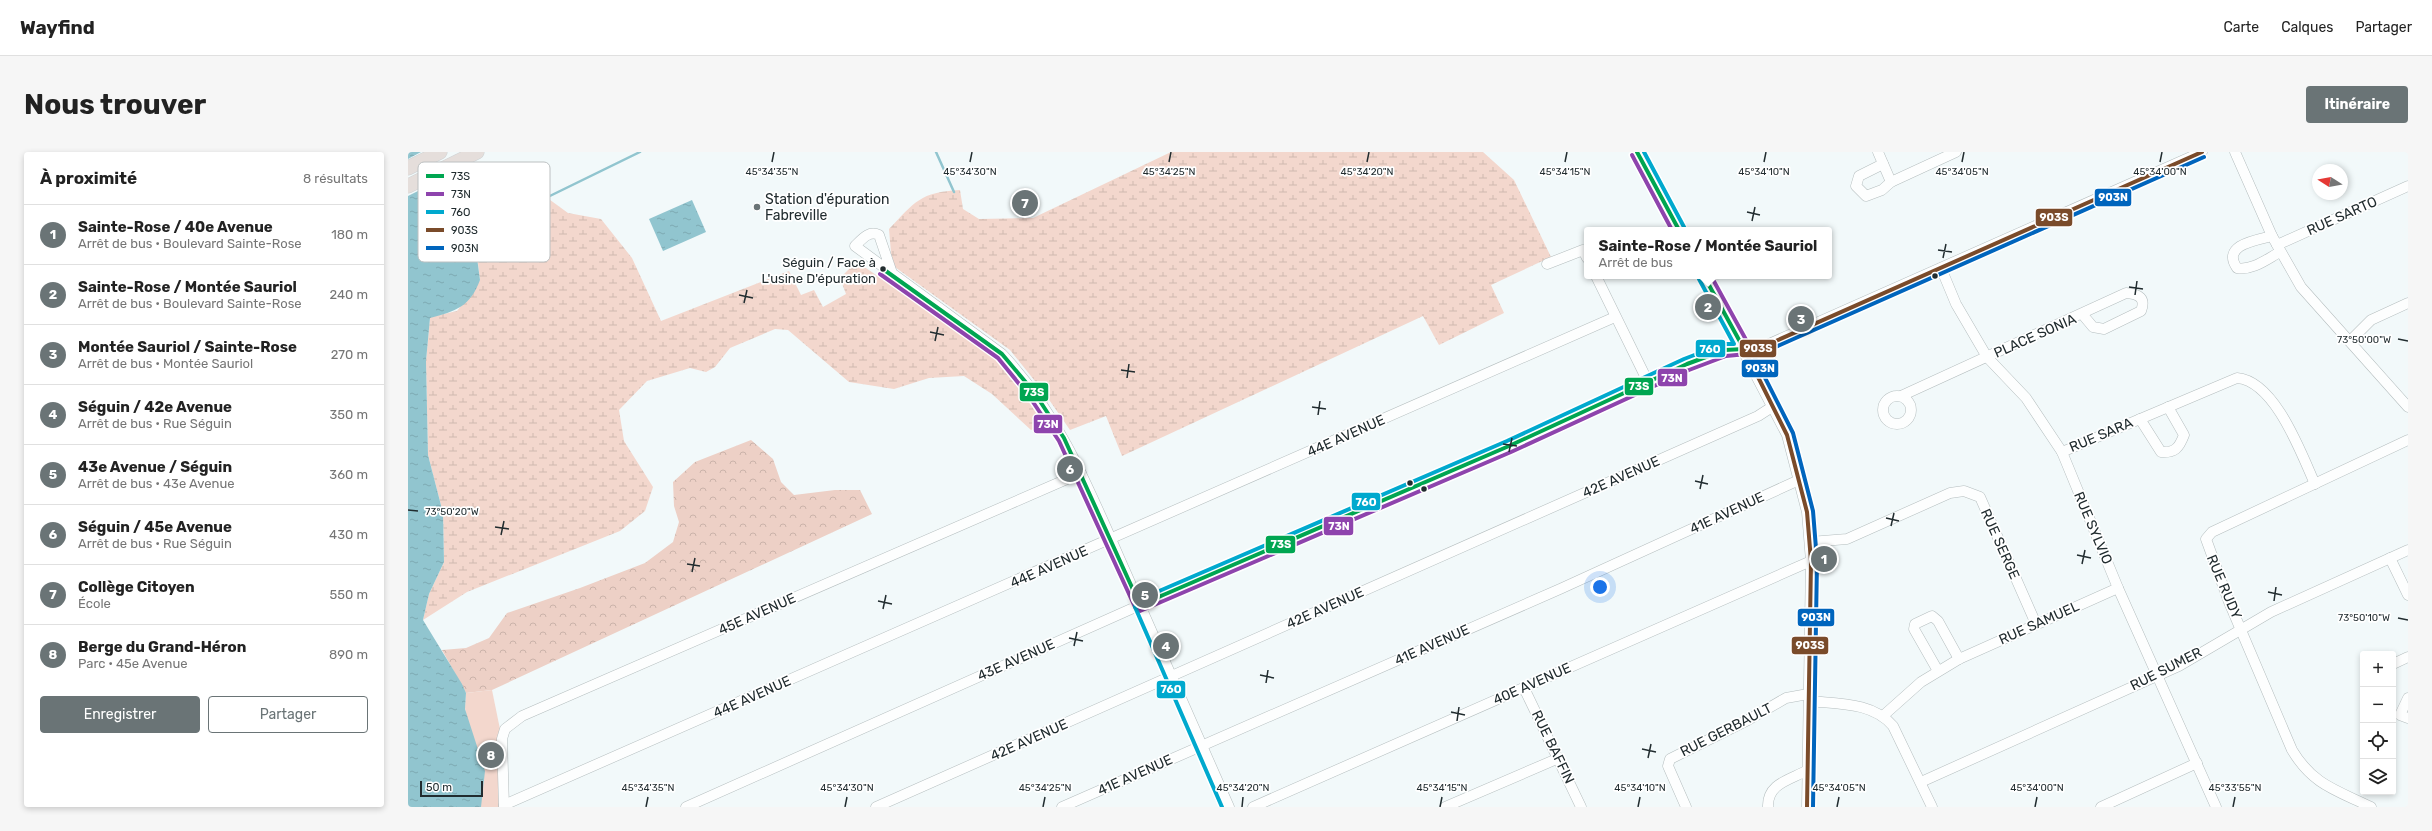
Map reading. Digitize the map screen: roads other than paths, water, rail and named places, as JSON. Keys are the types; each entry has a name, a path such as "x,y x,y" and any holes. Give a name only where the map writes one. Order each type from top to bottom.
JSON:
{"highway":[{"path":"420,162 440,152"},
{"path":"457,162 478,152"},
{"path":"408,168 418,163"},
{"path":"408,186 418,181"}],"street":[{"path":"1637,152 1678,227"},
{"path":"1878,152 1891,182"},
{"path":"1883,164 1859,176 1856,186 1866,196 1882,190 1891,182 1956,152"},
{"name":"43E AVENUE","path":"686,807 1140,605 1508,446 1648,382 1725,350 1760,348 2202,152"},
{"path":"2235,152 2278,248 2311,300 2351,340 2408,407"},
{"name":"RUE SARTO","path":"2272,236 2246,243 2234,250 2232,254 2234,264 2237,268 2242,269 2254,267 2278,248 2408,186"},
{"path":"893,276 880,235 871,233 865,236 855,246 893,276 1002,354 1017,370 1049,414 1081,473 1229,807"},
{"path":"1547,264 1583,250 1584,252"},
{"name":"RUE SYLVIO","path":"1941,268 1956,304 1987,357 2026,398 2062,452 2118,588 2216,807"},
{"path":"1598,279 1648,382"},
{"path":"1706,279 1744,349 1787,435 1799,480 1810,542 1811,561 1809,697 1806,771 1807,807"},
{"name":"PLACE SONIA","path":"1901,396 2126,293 2137,294 2142,297 2144,305 2141,311 2104,329 2093,327 2083,314"},
{"path":"2351,340 2371,320 2408,303"},
{"name":"44E AVENUE","path":"504,806 1111,540 1616,316"},
{"name":"RUE SARA","path":"2062,452 2237,378 2247,379 2255,383 2283,417 2301,449 2315,484"},
{"name":"42E AVENUE","path":"876,807 1758,416 1772,407"},
{"name":"RUE SARA","path":"2140,419 2161,452 2171,453 2180,447 2184,435 2168,407"},
{"name":"RUE RUDY","path":"2371,807 2321,783 2302,767 2292,750 2206,539 2212,532 2408,440"},
{"name":"45E AVENUE","path":"504,806 502,739 505,729 522,716 1081,473"},
{"name":"41E AVENUE","path":"1062,807 1560,589 1799,480"},
{"name":"RUE SERGE","path":"1810,542 1847,539 1926,502 1950,493 1964,491 1980,497 2036,624"},
{"name":"RUE SUMER","path":"1921,782 2179,666 2271,612 2408,550"},
{"path":"2390,558 2408,596"},
{"name":"40E AVENUE","path":"1253,807 1811,561"},
{"name":"RUE SAMUEL","path":"1884,715 1921,682 1959,659 2118,588"},
{"path":"1938,671 1914,629 1915,624 1932,616 1938,621 1959,659"},
{"path":"2396,663 2408,657"},
{"name":"RUE BAFFIN","path":"1524,688 1559,758 1581,807"},
{"name":"RUE GERBAULT","path":"1686,807 1668,766 1670,759 1748,720 1786,698 1809,697 1866,708 1884,715"},
{"path":"2400,715 2408,698"},
{"path":"1884,715 1893,726 1932,807"},
{"path":"1445,807 1559,758"},
{"path":"2106,806 2197,763"},
{"path":"1768,807 1768,796 1772,790 1806,771"}],"water":[{"path":"408,152 448,152 454,162 418,162 418,262 478,262 480,280 472,296 467,302 455,310 430,318 426,361 428,455 443,513 444,562 429,594 423,620 466,693 465,709 485,771 481,807 408,807"},
{"path":"692,200 706,232 663,251 649,219"}],"waterway":[{"path":"550,196 640,152"},
{"path":"936,152 954,192"}],"place":[{"name":"Collège Citoyen","path":"1025,203"},
{"name":"Station d'épuration Fabreville","path":"757,207"},
{"name":"Séguin / Face à L'usine D'épuration","path":"883,269"},
{"name":"Sainte-Rose / Montée Sauriol","path":"1708,307"},
{"name":"Montée Sauriol / Sainte-Rose","path":"1801,319"},
{"name":"Séguin / 45e Avenue","path":"1070,469"},
{"name":"Sainte-Rose / 40e Avenue","path":"1824,559"},
{"name":"43e Avenue / Séguin","path":"1145,595"},
{"name":"Séguin / 42e Avenue","path":"1166,646"},
{"name":"Berge du Grand-Héron","path":"491,755"}]}
